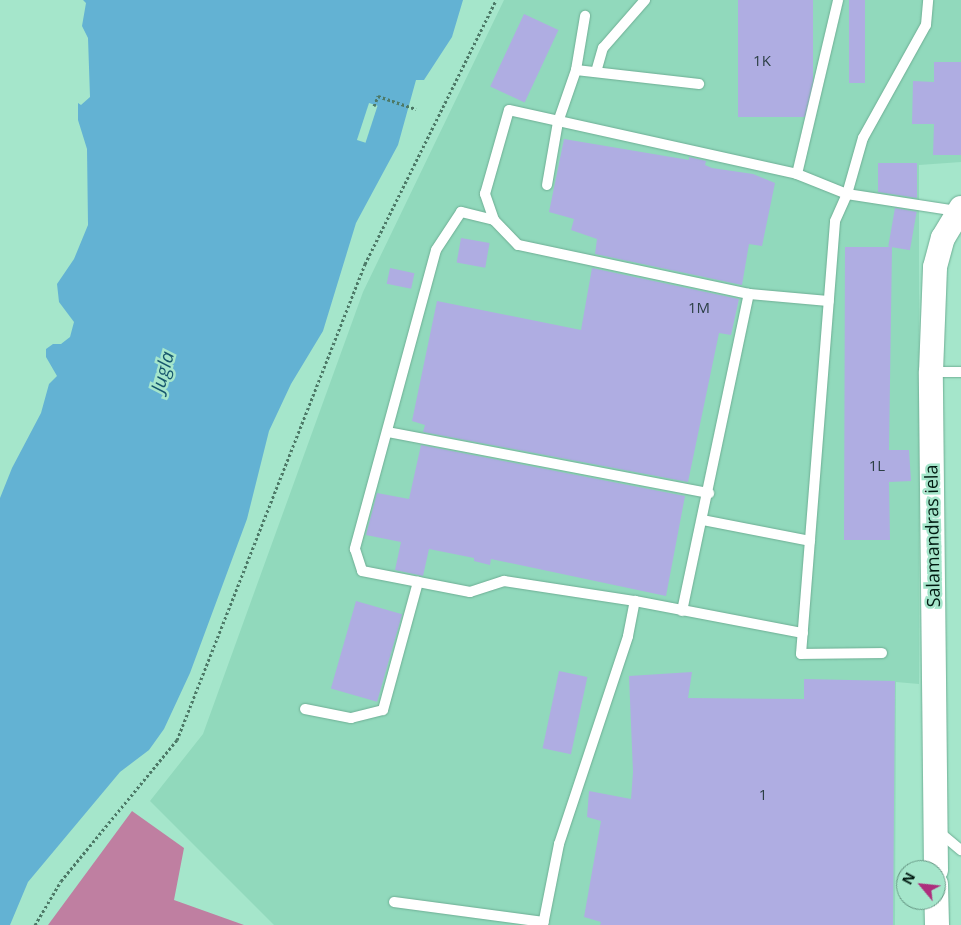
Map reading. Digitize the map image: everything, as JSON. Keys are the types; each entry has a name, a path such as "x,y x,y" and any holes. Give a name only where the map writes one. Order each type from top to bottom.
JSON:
{"street":[{"name":"Salamandras iela","path":"936,860 931,372 935,267 943,238 959,210"},
{"path":"937,910 937,925"}],"lane":[{"path":"596,72 604,48 645,0"},
{"path":"797,174 838,0"},
{"path":"882,654 801,654 835,221 847,194 863,138 926,25 928,0"},
{"path":"548,185 558,122 576,70 585,16"},
{"path":"576,70 699,84"},
{"path":"829,301 749,294 518,245 494,220 485,194 509,110 797,174 847,194 959,210"},
{"path":"494,220 461,212 436,250 388,432 354,549 362,571 470,592 504,581 635,601 803,633"},
{"path":"682,611 703,520 749,294"},
{"path":"931,372 961,372"},
{"path":"388,432 708,493"},
{"path":"703,520 810,541"},
{"path":"305,709 351,718 383,710 418,582"},
{"path":"394,902 543,923 559,844 628,636 635,601"},
{"path":"935,829 961,850"}],"path":[{"path":"35,925 61,881 177,740 365,264 496,0"},
{"path":"374,106 378,96 416,109"}],"shaded area":[{"path":"504,0 961,0 961,162 919,165 919,684 896,682 895,925 274,925 150,801 203,734 363,292"},
{"path":"132,811 184,848 174,900 244,925 48,925"}],"water":[{"name":"Jugla","path":"83,0 463,0 452,37 424,80 416,80 398,145 356,223 323,331 291,384 269,431 247,519 190,673 164,729 149,750 120,772 28,882 10,925 0,925 0,498 12,468 41,413 49,384 57,376 46,357 46,349 53,344 61,344 70,337 74,322 59,302 57,284 74,259 88,225 87,149 78,120 78,103 81,105 90,97 88,38 82,26 86,3"}],"pier":[{"path":"369,103 378,106 366,143 357,140"}],"building":[{"path":"738,0 813,0 813,117 738,117"},
{"path":"849,0 865,0 865,83 849,83"},
{"path":"524,14 558,30 525,103 490,87"},
{"path":"934,62 961,62 961,155 933,155 934,124 912,124 913,81 934,82"},
{"path":"564,139 689,160 689,157 706,161 705,165 712,168 753,174 775,183 762,246 749,244 742,285 595,254 597,239 571,230 574,219 549,212"},
{"path":"878,163 917,163 917,198 878,192"},
{"path":"895,208 917,212 910,250 888,246"},
{"path":"461,238 490,243 485,268 457,263"},
{"path":"845,247 892,247 889,450 909,450 911,481 889,482 890,540 844,540"},
{"path":"390,268 414,273 411,289 387,284"},
{"path":"592,268 739,299 731,335 719,333 688,482 423,432 425,425 412,421 437,301 581,330"},
{"path":"421,445 685,496 666,596 491,559 490,565 474,561 474,558 429,549 423,576 395,570 401,542 366,535 377,493 409,499"},
{"path":"356,601 402,614 377,702 331,688"},
{"path":"559,671 587,677 571,754 543,748"},
{"path":"692,672 688,698 804,699 804,679 895,681 893,925 600,925 601,922 584,917 601,821 587,817 589,791 631,799 633,772 629,676"}]}
